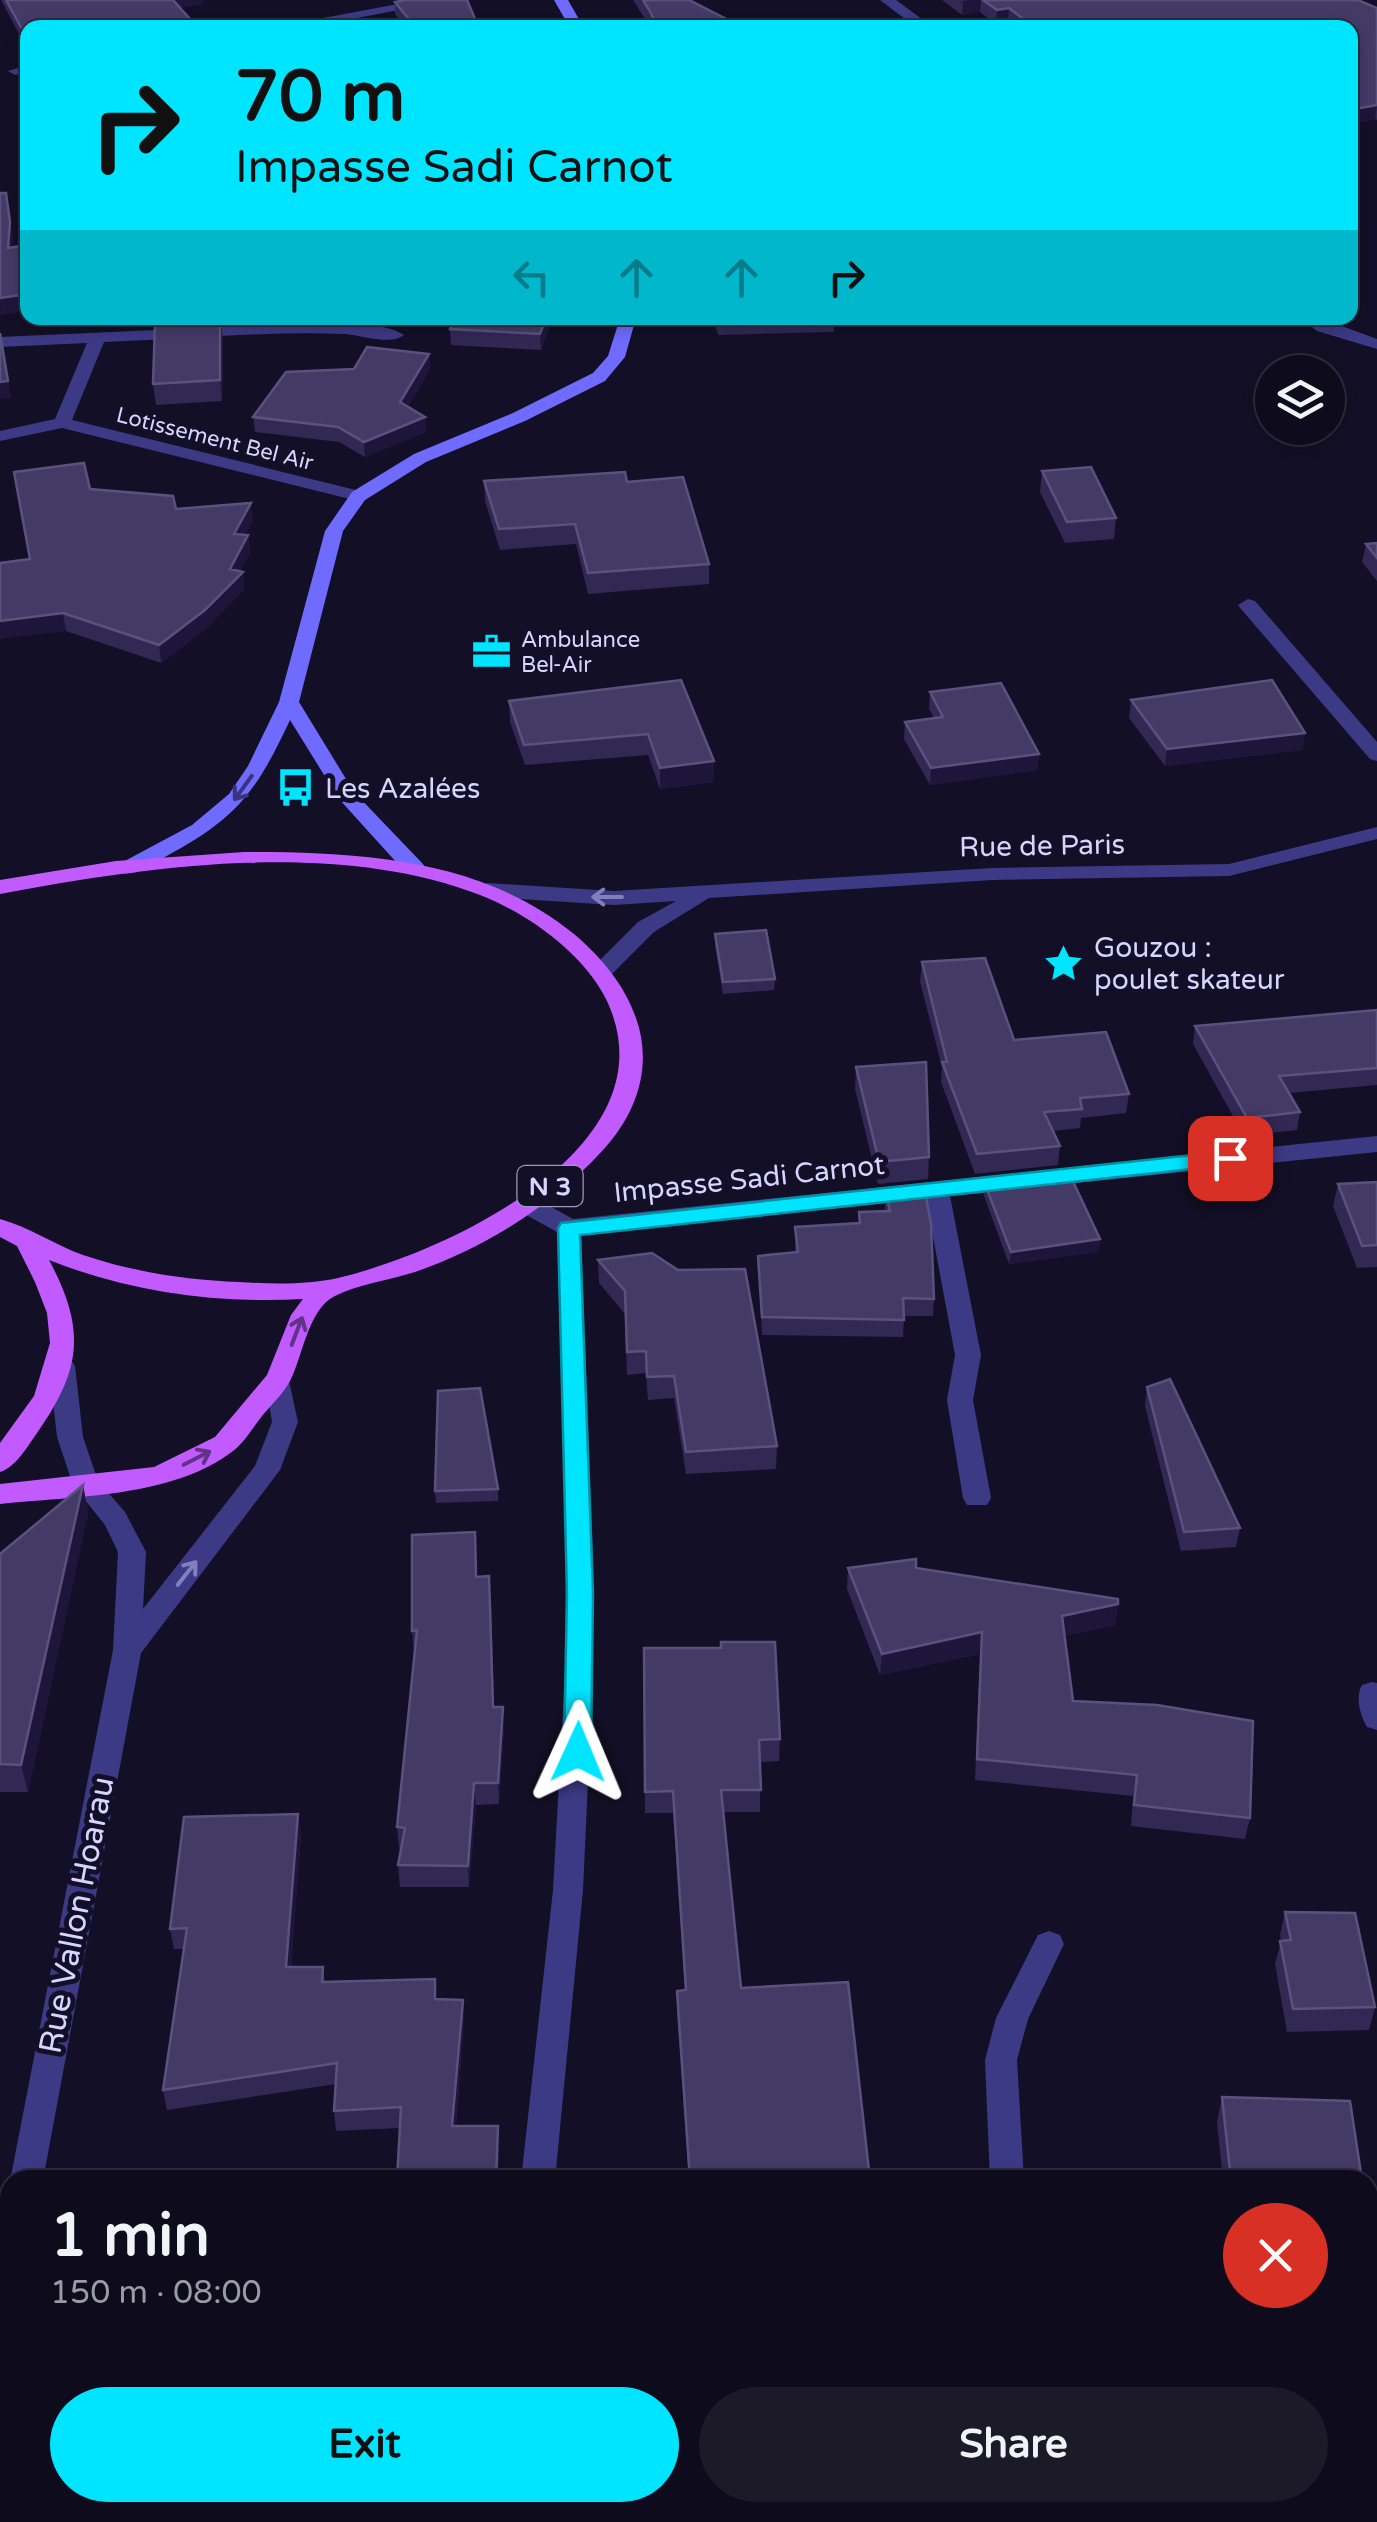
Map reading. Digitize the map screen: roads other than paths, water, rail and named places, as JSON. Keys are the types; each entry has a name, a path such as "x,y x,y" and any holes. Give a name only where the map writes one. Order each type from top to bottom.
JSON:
{"main road":[{"path":"129,868 200,830 237,798 258,766 289,702 334,531 358,496 420,458 549,404 598,377 616,357 626,325"},
{"path":"289,702 346,794 415,869"},
{"name":"N 3","path":"0,887 129,868 314,859 415,869 488,890 567,939 602,971 622,1008 632,1052 630,1082 603,1140 528,1205 472,1240 407,1266 324,1289 247,1292 167,1284 84,1264 28,1243 0,1227"},
{"path":"0,1462 32,1421 62,1366 62,1323 28,1243"},
{"path":"0,1494 159,1476 224,1444 278,1379 304,1314 324,1289"}],"street":[{"path":"325,20 444,0"},
{"path":"887,0 916,20"},
{"path":"1320,325 1377,344"},
{"path":"0,342 288,329 348,329 396,335"},
{"path":"62,423 98,337"},
{"name":"Lotissement Bel Air","path":"0,436 62,423 358,496"},
{"path":"1248,604 1377,755"},
{"name":"Rue de Paris","path":"488,890 614,898 992,874 1228,870 1377,833"},
{"name":"Rue de Paris","path":"602,971 646,926 704,893"},
{"name":"Impasse Sadi Carnot","path":"569,1228 1377,1144"},
{"path":"936,1187 968,1356 960,1400 978,1498"},
{"path":"528,1205 569,1228 580,1594 578,1752 565,1954 539,2170"},
{"name":"Rue Vallon Hoarau","path":"28,2170 127,1650 132,1552 115,1518 86,1485 70,1437 62,1366"},
{"name":"Rue Vallon Hoarau","path":"127,1650 267,1470 286,1422 278,1379"},
{"path":"1006,2170 1001,2060 1012,2018 1050,1944"}],"place":[{"name":"Ambulance Bel-Air","path":"491,652"},
{"name":"Les Azalées","path":"295,788"},
{"name":"Gouzou : poulet skateur","path":"1064,963"}]}
